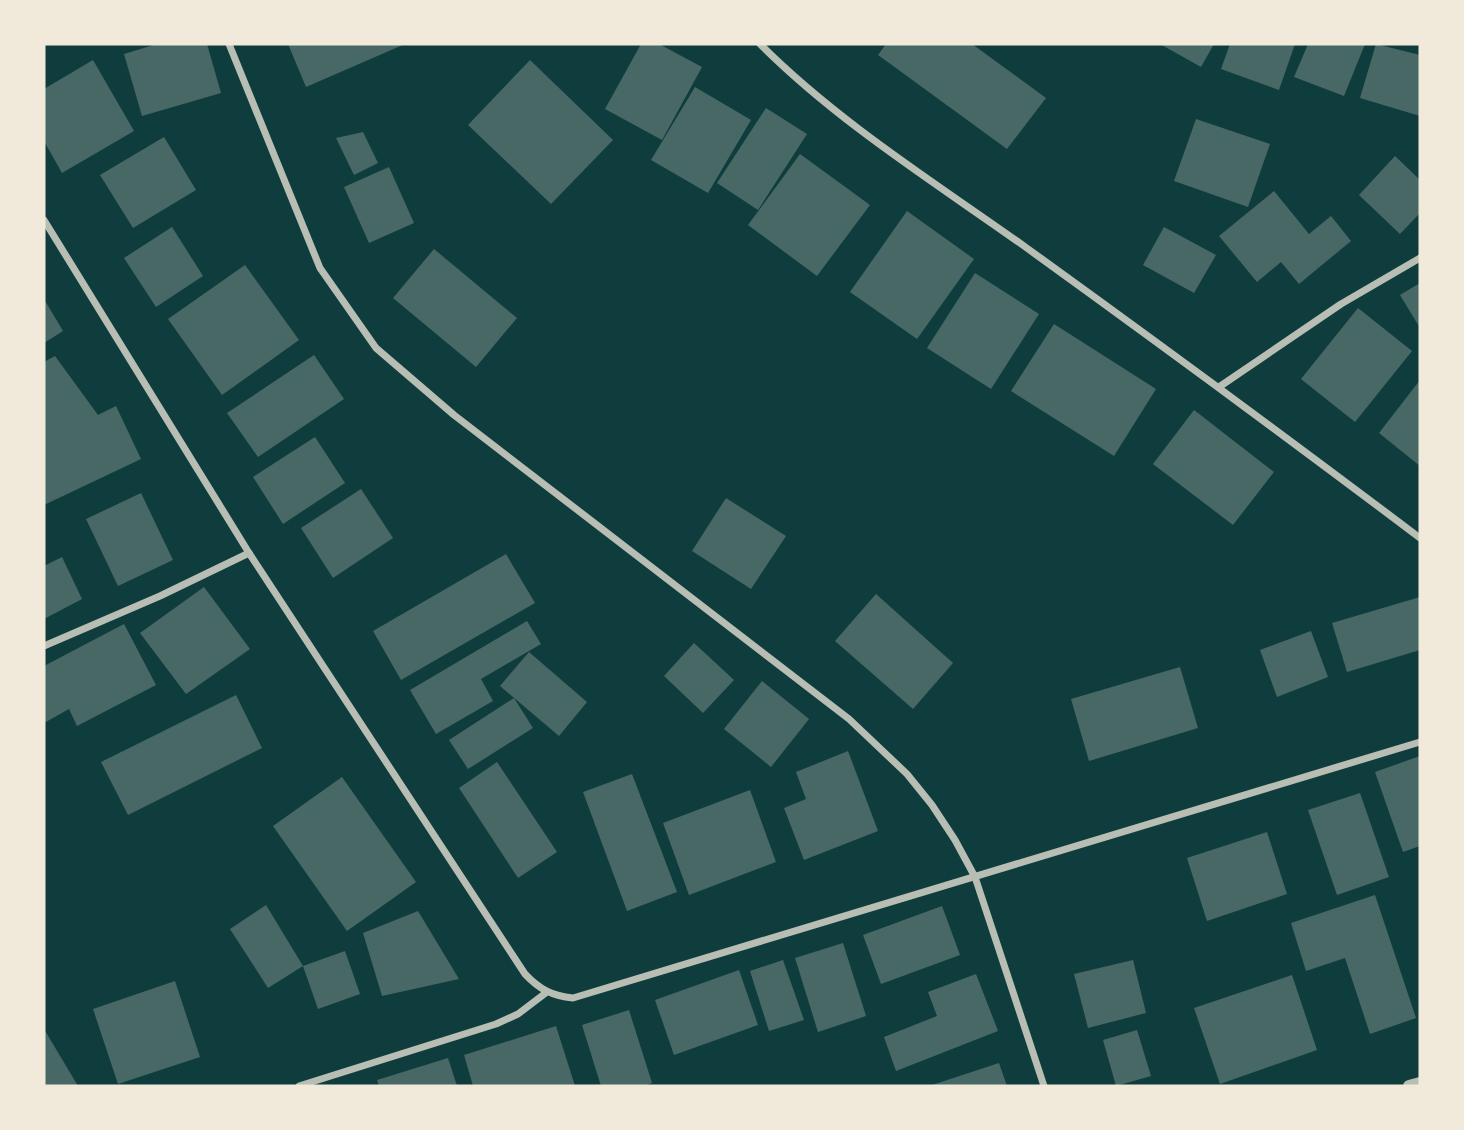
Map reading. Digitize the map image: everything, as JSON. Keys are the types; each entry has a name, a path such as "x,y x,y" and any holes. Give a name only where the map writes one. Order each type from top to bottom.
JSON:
{"street":[{"path":"229,44 320,268 376,348 454,415 849,719 906,774 932,805 975,877 1044,1086"},
{"path":"760,44 788,72 851,123 1219,387 1420,538"},
{"path":"44,219 249,553 525,974 547,992 573,998 1420,742"},
{"path":"1219,387 1341,304 1420,258"},
{"path":"44,646 160,596 249,553"},
{"path":"299,1086 496,1024 518,1014 547,992"},
{"path":"1409,1086 1420,1083"}],"building":[{"path":"157,44 207,44 221,93 142,116 124,54"},
{"path":"288,44 405,44 306,87"},
{"path":"641,44 659,44 702,67 662,140 605,109"},
{"path":"886,44 972,44 1046,98 1007,149 878,55"},
{"path":"1160,44 1214,44 1201,67"},
{"path":"1230,44 1295,44 1279,90 1221,69"},
{"path":"1308,44 1365,44 1344,96 1294,77"},
{"path":"1376,44 1420,55 1420,116 1360,98"},
{"path":"93,60 134,131 62,173 44,141 44,89"},
{"path":"530,60 613,140 551,204 468,125"},
{"path":"695,87 751,120 708,193 651,160"},
{"path":"766,108 807,134 758,210 717,183"},
{"path":"1196,119 1270,144 1248,207 1174,181"},
{"path":"363,132 378,163 354,175 336,138"},
{"path":"164,137 196,190 133,228 100,175"},
{"path":"800,154 870,205 817,276 748,225"},
{"path":"1395,156 1420,180 1420,213 1400,234 1359,195"},
{"path":"389,167 414,223 369,243 344,187"},
{"path":"1274,191 1309,234 1331,216 1351,241 1299,284 1281,262 1257,282 1219,236"},
{"path":"907,211 974,259 917,339 850,292"},
{"path":"172,227 203,276 156,307 124,258"},
{"path":"1164,227 1216,255 1194,293 1143,265"},
{"path":"434,249 517,318 476,367 393,298"},
{"path":"245,265 299,340 222,395 168,319"},
{"path":"975,273 1039,314 991,389 927,348"},
{"path":"1420,283 1420,328 1400,295"},
{"path":"44,299 63,331 44,343"},
{"path":"1358,308 1412,351 1355,422 1301,379"},
{"path":"1054,324 1156,389 1114,456 1011,391"},
{"path":"314,355 344,399 258,457 227,413"},
{"path":"55,356 98,415 116,406 141,459 44,505 44,362"},
{"path":"1420,380 1420,466 1379,433"},
{"path":"1194,410 1274,472 1233,525 1153,464"},
{"path":"315,437 345,483 283,524 253,477"},
{"path":"361,489 393,538 333,578 301,528"},
{"path":"141,493 173,560 118,586 86,519"},
{"path":"726,498 786,536 751,589 692,551"},
{"path":"506,554 535,603 401,680 373,631"},
{"path":"62,557 82,599 44,619 44,566"},
{"path":"204,587 250,649 186,694 140,633"},
{"path":"876,594 953,663 913,709 835,641"},
{"path":"1420,597 1420,650 1347,672 1332,623"},
{"path":"527,621 541,644 481,679 493,701 436,734 410,690"},
{"path":"124,624 156,685 77,726 69,709 44,723 44,666"},
{"path":"1311,631 1328,677 1277,697 1260,650"},
{"path":"694,643 734,680 703,713 664,676"},
{"path":"529,652 587,702 559,736 500,686"},
{"path":"1180,667 1198,728 1089,761 1071,699"},
{"path":"762,681 809,719 771,767 724,729"},
{"path":"236,695 262,748 128,815 101,762"},
{"path":"514,698 533,728 468,769 449,740"},
{"path":"848,751 878,831 804,860 784,808 806,799 796,772"},
{"path":"1420,756 1420,846 1403,852 1375,772"},
{"path":"497,762 557,852 518,878 459,788"},
{"path":"632,774 677,892 627,911 583,792"},
{"path":"342,777 416,882 347,931 273,826"},
{"path":"750,790 776,862 689,895 663,823"},
{"path":"1360,793 1389,877 1337,895 1308,810"},
{"path":"1267,832 1287,894 1207,921 1187,858"},
{"path":"1375,895 1416,1018 1370,1034 1345,958 1306,971 1291,923"},
{"path":"266,905 303,966 268,988 230,929"},
{"path":"942,906 960,955 881,984 863,935"},
{"path":"418,911 459,979 382,996 363,933"},
{"path":"843,943 866,1016 818,1032 795,958"},
{"path":"345,951 360,994 318,1009 303,966"},
{"path":"783,960 804,1020 769,1031 750,971"},
{"path":"1133,960 1146,1013 1088,1028 1074,974"},
{"path":"739,970 758,1025 674,1055 655,1000"},
{"path":"976,974 998,1031 896,1071 884,1037 937,1016 928,992"},
{"path":"1292,975 1317,1050 1220,1084 1194,1008"},
{"path":"175,981 200,1057 118,1084 93,1009"},
{"path":"629,1010 652,1083 644,1086 601,1086 582,1025"},
{"path":"556,1026 575,1086 473,1086 464,1055"},
{"path":"44,1029 78,1086 44,1086"},
{"path":"1137,1030 1151,1076 1116,1086 1103,1040"},
{"path":"448,1058 457,1086 379,1086 377,1080"},
{"path":"999,1063 1007,1086 929,1086"}]}
